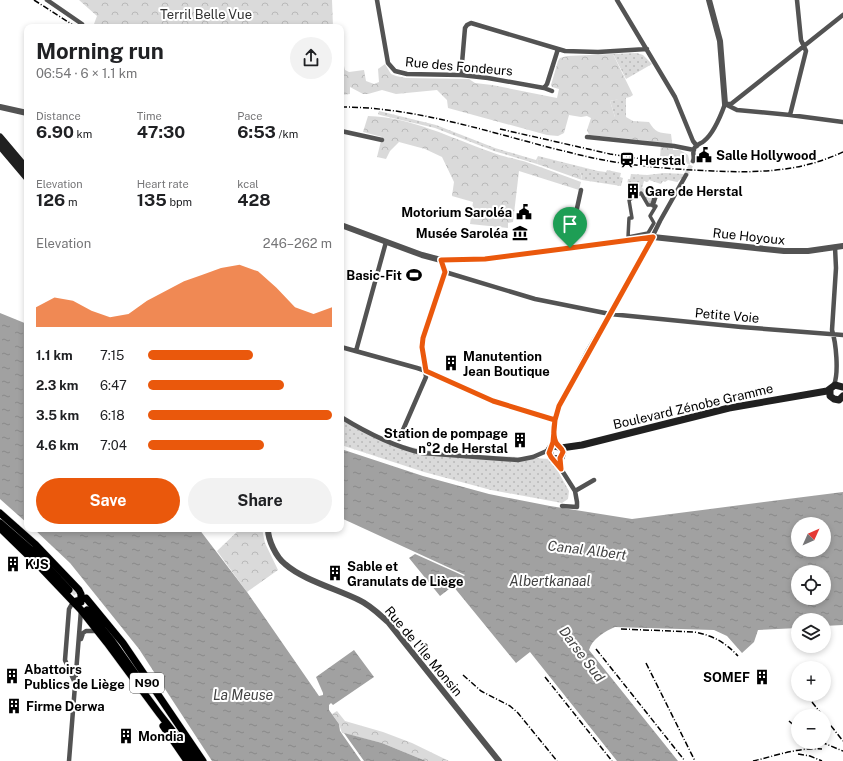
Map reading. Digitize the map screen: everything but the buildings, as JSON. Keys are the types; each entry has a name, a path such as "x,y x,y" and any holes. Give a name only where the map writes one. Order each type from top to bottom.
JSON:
{"main road":[{"path":"0,137 24,165"},
{"path":"0,146 24,174"},
{"name":"Boulevard Zénobe Gramme","path":"555,448 590,443 729,408 837,385 843,387"},
{"path":"832,387 830,396 839,400 843,396"},
{"path":"555,448 563,454 556,459 549,455 555,448"},
{"path":"0,513 35,544 80,591 86,610 98,630 185,747"},
{"path":"0,518 36,550 70,589 31,550 0,523"},
{"path":"0,529 42,569 73,602 86,610"},
{"path":"73,602 81,598"},
{"name":"N90","path":"81,598 87,598 123,643 203,761"},
{"name":"N90","path":"86,610 125,658 195,761"},
{"name":"N90","path":"86,610 126,655 200,761"},
{"name":"N90","path":"138,685 152,710 186,761"}],"street":[{"path":"48,0 82,24"},
{"name":"Rue des Fondeurs","path":"377,0 388,63 395,71 407,74 461,75 488,78 544,88 552,91"},
{"path":"617,0 675,97 693,141 695,148 694,159"},
{"path":"587,137 689,148 695,148 705,141 725,104 720,41 709,0"},
{"path":"790,115 806,51 801,40 797,0"},
{"path":"725,104 731,104 843,15"},
{"path":"461,75 465,28 470,23 558,49 574,52 647,49"},
{"path":"544,88 547,84 558,49"},
{"path":"725,104 737,110 843,122"},
{"path":"1,108 24,113"},
{"path":"344,132 382,140"},
{"path":"344,419 378,438 406,449 422,453 518,460 533,457 555,448 555,420 559,406 686,175"},
{"path":"570,248 572,231 581,190"},
{"path":"641,193 648,204 652,205 655,194 657,194 653,206 656,206 650,216 654,223 648,233 628,237 629,218 632,218 629,200 641,193"},
{"name":"Rue Hoyoux","path":"344,226 441,260 485,259 653,237 784,251 808,251 843,246"},
{"path":"356,351 386,242"},
{"path":"832,387 836,379 832,330 836,268 835,247"},
{"path":"399,438 426,377 422,341 445,272 441,260"},
{"name":"Petite Voie","path":"445,272 536,299 610,314 710,325 843,335"},
{"path":"344,348 426,371 493,401 555,420"},
{"path":"556,459 575,491 578,502 577,507 562,506"},
{"path":"575,491 594,480"},
{"name":"Rue de l'Île Monsin","path":"268,532 270,541 284,564 297,572 361,600 388,622 499,761"},
{"path":"73,602 69,609 65,660 75,684"},
{"path":"69,761 79,645 86,610"},
{"path":"79,645 84,632 98,630"}],"green space":[{"name":"Terril Belle Vue","path":"79,0 332,0 333,24 94,24 97,16"},
{"path":"637,53 643,55 652,64 626,79 613,54"},
{"path":"613,54 633,95 610,101 615,117 626,117 633,121 649,122 653,128 658,131 671,134 673,150 680,150 688,155 690,164 663,161 663,158 660,158 661,144 652,143 649,141 589,135 587,130 591,118 587,116 581,117 569,115 564,133 558,136 547,135 448,108 447,100 437,90 396,94 382,90 363,94 350,87 350,94 344,95 344,66 345,70 349,72 364,70 366,81 374,84 379,82 378,69 385,64 391,74 406,78 469,79 475,83 557,98 559,89 552,87 551,85 560,58 567,56"},
{"path":"626,97 626,117 615,117 610,101"},
{"path":"379,111 436,125 495,148 536,160 538,156 598,171 606,172 607,170 621,173 620,177 623,178 621,186 582,180 581,173 538,159 537,164 494,151 435,128 380,115 378,114"},
{"path":"368,116 384,117 415,124 496,154 536,165 581,182 579,190 519,171 513,222 508,223 508,228 470,224 473,202 452,196 454,182 442,157 425,149 399,142 390,151 386,159 377,157 382,137 363,132"},
{"path":"538,159 580,170 582,180 537,164"},
{"path":"665,173 684,174 677,182 668,180 665,182 663,181 661,184 649,180 648,182 644,181 642,188 655,194 652,205 648,205 638,188 636,189 634,186 627,185 631,174 647,175"},
{"path":"344,418 381,438 414,448 471,455 548,459 555,466 569,491 568,499 562,503 491,490 424,472 344,446"},
{"path":"237,532 263,532 265,543 278,570 247,592 217,551"},
{"path":"337,711 345,721 383,732 412,743 449,761 426,761 382,743 342,733 339,724 332,714"}],"water":[{"path":"0,313 24,323 24,520 0,499"},
{"name":"Albertkanaal","path":"344,450 423,476 489,494 550,506 632,519 843,492 843,625 831,626 831,613 791,613 791,628 758,630 754,642 742,653 727,636 714,630 615,627 599,636 593,642 589,650 678,761 617,761 530,652 516,663 453,586 440,596 409,558 415,554 464,576 465,575 344,519"},
{"name":"La Meuse","path":"37,532 201,532 247,592 319,696 323,695 323,693 316,677 354,650 374,677 333,705 331,703 329,705 329,710 339,724 340,731 361,761 212,761 139,649 70,563"},
{"path":"344,733 382,743 426,761 364,761"}],"tunnel":[{"path":"686,175 693,161"},
{"path":"72,588 82,599"}],"railway":[{"path":"34,0 71,24"},
{"path":"344,107 370,108 429,117 607,161 659,168 747,172 779,170 811,164 843,152"},
{"path":"500,129 610,154 674,164"},
{"path":"621,629 701,633 718,640 738,656"},
{"path":"596,649 685,761"},
{"path":"646,663 695,761"},
{"path":"463,675 481,691 510,706 518,713 557,761"},
{"path":"545,677 612,761"},
{"path":"812,702 818,709"},
{"path":"831,726 843,741"},
{"path":"831,746 843,751"},
{"path":"753,761 805,749"},
{"path":"798,754 810,756 822,761"}],"place":[{"name":"Salle Hollywood","path":"704,155"},
{"name":"Herstal","path":"627,160"},
{"name":"Gare de Herstal","path":"633,191"},
{"name":"Motorium Saroléa","path":"524,212"},
{"name":"Musée Saroléa","path":"520,233"},
{"name":"Basic-Fit","path":"414,275"},
{"name":"Manutention Jean Boutique","path":"451,363"},
{"name":"Station de pompage n°2 de Herstal","path":"520,440"},
{"name":"KJS","path":"13,564"},
{"name":"Sable et Granulats de Liège","path":"335,573"},
{"name":"Abattoirs Publics de Liège","path":"12,676"},
{"name":"SOMEF","path":"762,677"},
{"name":"Firme Derwa","path":"14,706"},
{"name":"Mondia","path":"126,736"}],"route":[{"path":"570,248 485,259 441,260 445,272 422,341 424,367 426,371 493,401 555,420 554,438 563,452 560,458 561,469 549,455 549,450 552,447 554,438 554,432 555,420 559,406 587,352 653,237 570,248"}],"water label":[{"name":"Canal Albert","path":"587,550"},
{"name":"Darse Sud","path":"582,654"}]}
